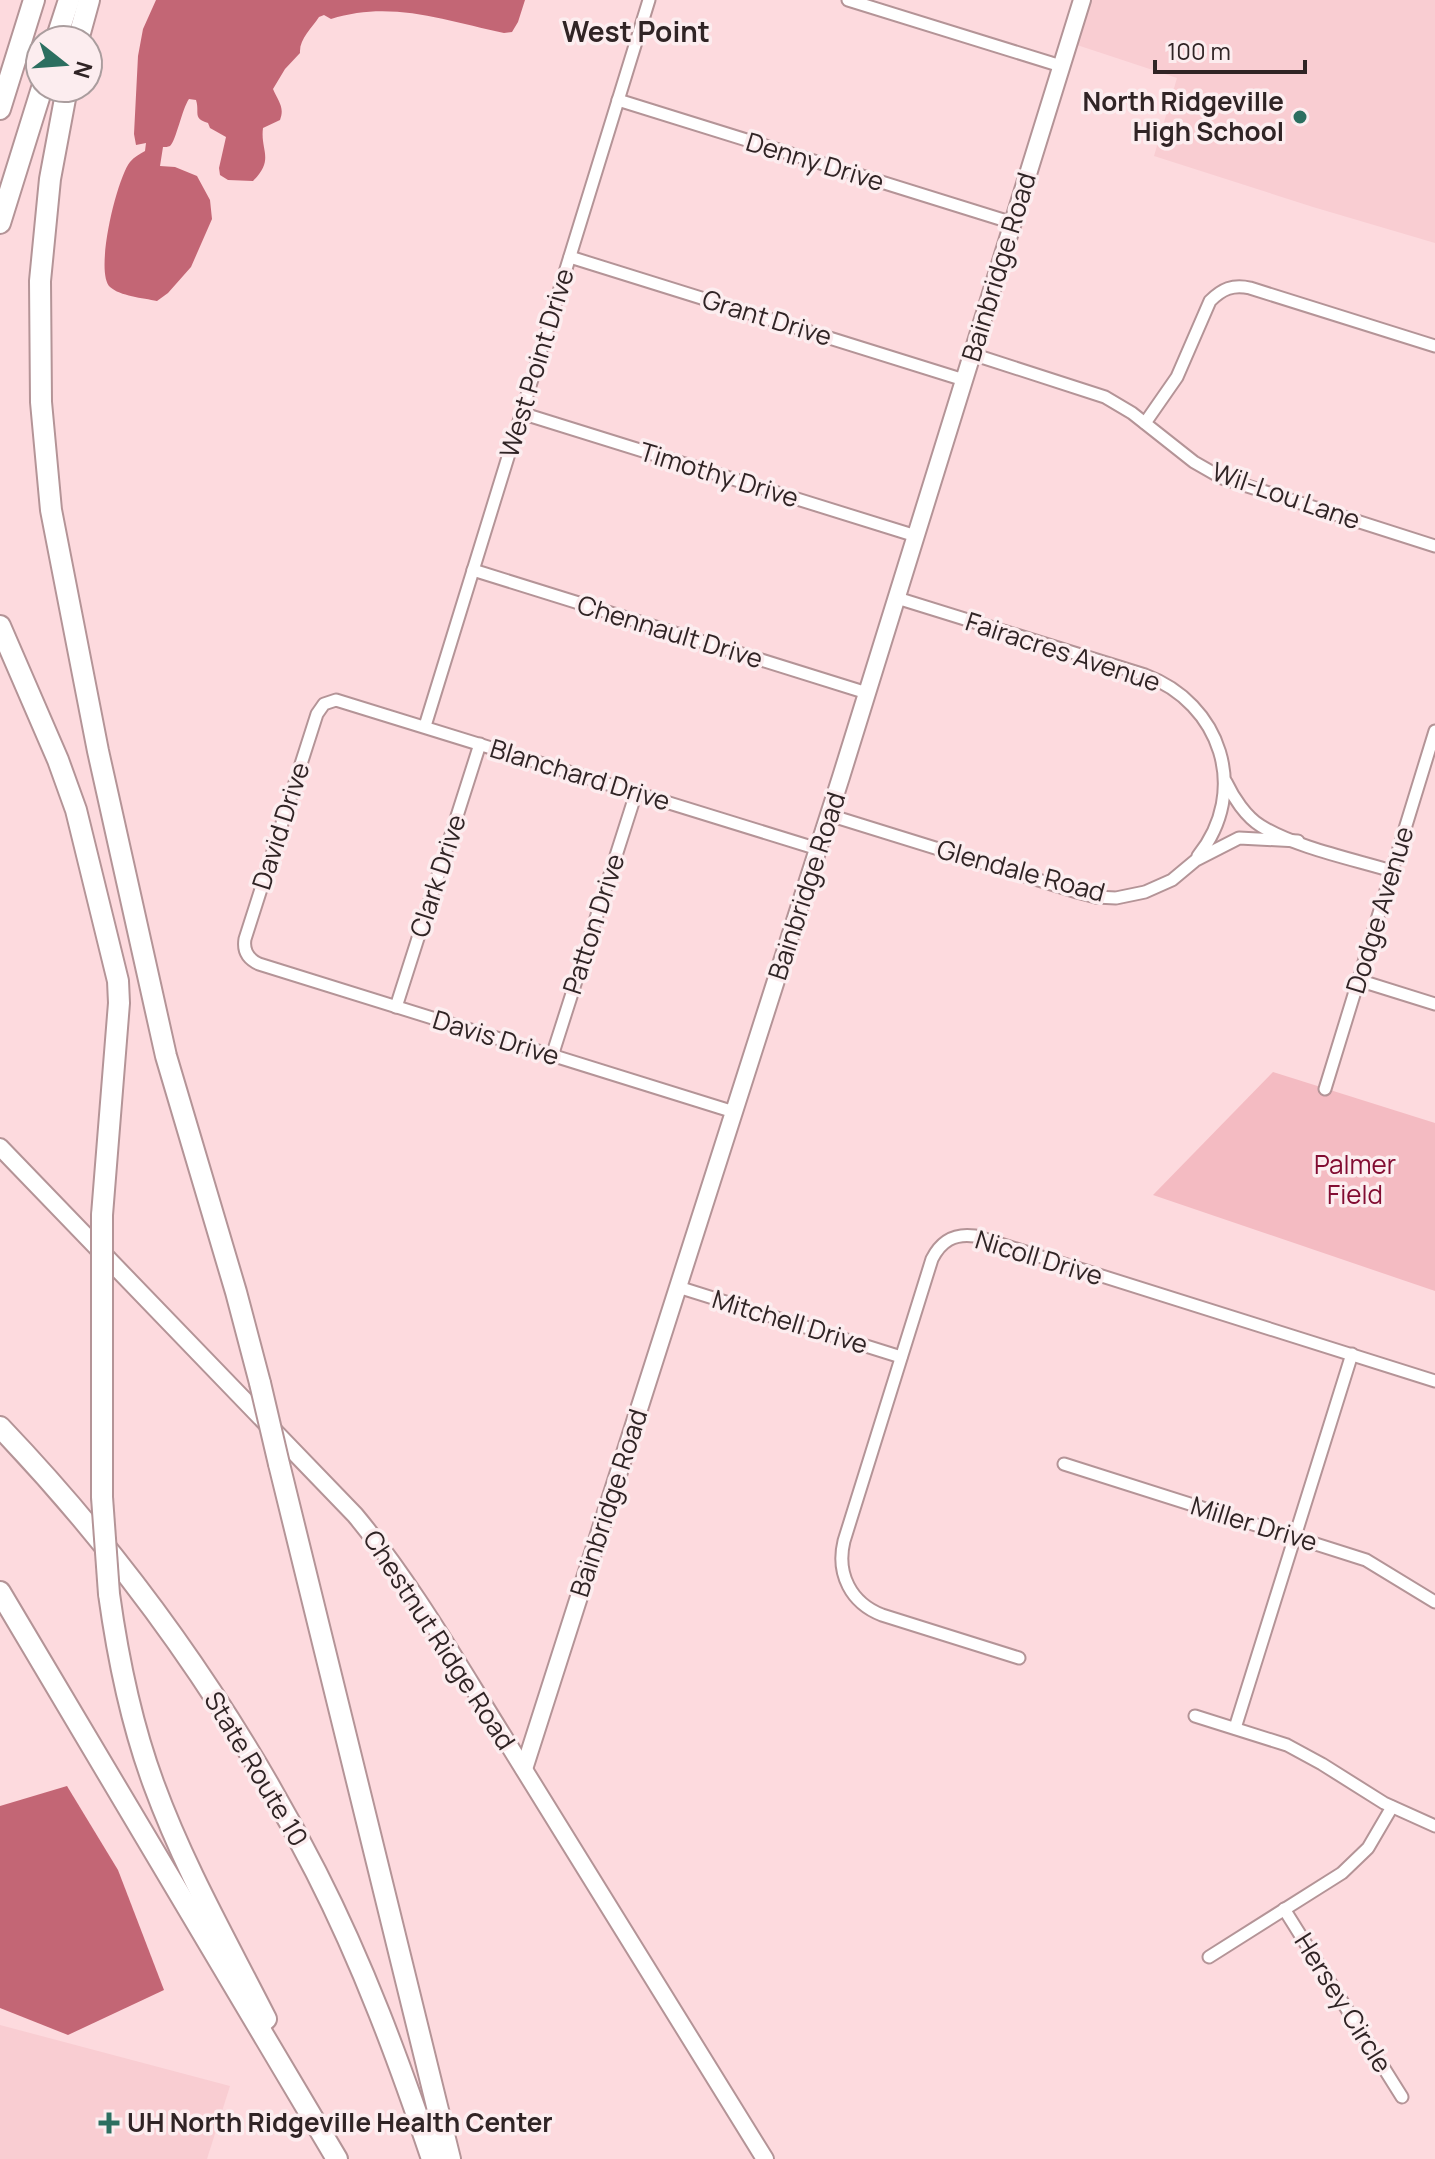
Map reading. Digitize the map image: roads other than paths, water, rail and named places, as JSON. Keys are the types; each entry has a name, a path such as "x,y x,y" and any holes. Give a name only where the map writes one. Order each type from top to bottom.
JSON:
{"highway":[{"path":"0,109 34,0"},
{"path":"61,24 69,0"},
{"path":"82,24 89,0"},
{"path":"0,223 37,104"},
{"path":"64,104 50,179 39,304 41,402 53,524 98,751 166,1056 260,1383 450,2159"},
{"path":"0,626 58,760 76,810 118,981 119,1003 102,1215 102,1497 109,1594 118,1651 133,1719 169,1822 211,1912 337,2159"},
{"name":"State Route 10","path":"0,1427 96,1534 142,1593 257,1765 316,1872 348,1939 390,2041 432,2159"},
{"path":"0,1592 337,2159"}],"street":[{"name":"West Point Drive","path":"425,726 649,0"},
{"path":"848,0 1061,66"},
{"name":"Bainbridge Road","path":"524,1769 829,815 1082,0"},
{"name":"Denny Drive","path":"618,100 1013,223"},
{"name":"Grant Drive","path":"570,257 964,380"},
{"path":"1145,423 1177,377 1210,301 1217,294 1234,287 1250,288 1435,346"},
{"name":"Wil-Lou Lane","path":"972,354 1090,391 1119,404 1194,462 1222,478 1435,546"},
{"name":"Timothy Drive","path":"521,413 916,536"},
{"name":"Chennault Drive","path":"473,570 867,693"},
{"name":"Fairacres Avenue","path":"897,598 1163,683 1187,700 1206,722 1219,749 1231,793 1258,825 1392,871"},
{"name":"Blanchard Drive","path":"343,700 818,849"},
{"name":"David Drive","path":"259,964 247,956 245,939 319,709 329,701 343,700"},
{"name":"Dodge Avenue","path":"1325,1089 1392,871 1430,764 1435,731"},
{"name":"Clark Drive","path":"396,1007 480,744"},
{"name":"Fairacres Avenue","path":"1196,860 1212,836 1219,818 1225,778"},
{"name":"Patton Drive","path":"552,1056 636,793"},
{"name":"Glendale Road","path":"829,815 1096,897 1116,898 1155,889 1172,880 1196,860 1239,838 1298,841"},
{"name":"Davis Drive","path":"259,964 734,1112"},
{"path":"1358,980 1435,1004"},
{"name":"Chestnut Ridge Road","path":"0,1147 355,1515 383,1549 524,1769 765,2159"},
{"name":"Nicoll Drive","path":"1019,1658 868,1609 853,1595 844,1577 841,1551 901,1357 932,1259 937,1248 949,1239 966,1235 1435,1381"},
{"name":"Mitchell Drive","path":"678,1287 901,1357"},
{"path":"1235,1728 1352,1354"},
{"name":"Miller Drive","path":"1064,1464 1366,1560 1435,1602"},
{"path":"1195,1716 1305,1754 1392,1807 1435,1826"},
{"path":"1209,1957 1351,1865 1374,1838 1392,1807"},
{"name":"Hersey Circle","path":"1284,1909 1402,2097"}],"place":[{"name":"North Ridgeville High School","path":"1300,117"},
{"name":"UH North Ridgeville Health Center","path":"109,2123"}],"district":[{"name":"West Point","path":"636,32"}],"park label":[{"name":"Palmer Field","path":"1355,1180"}]}
